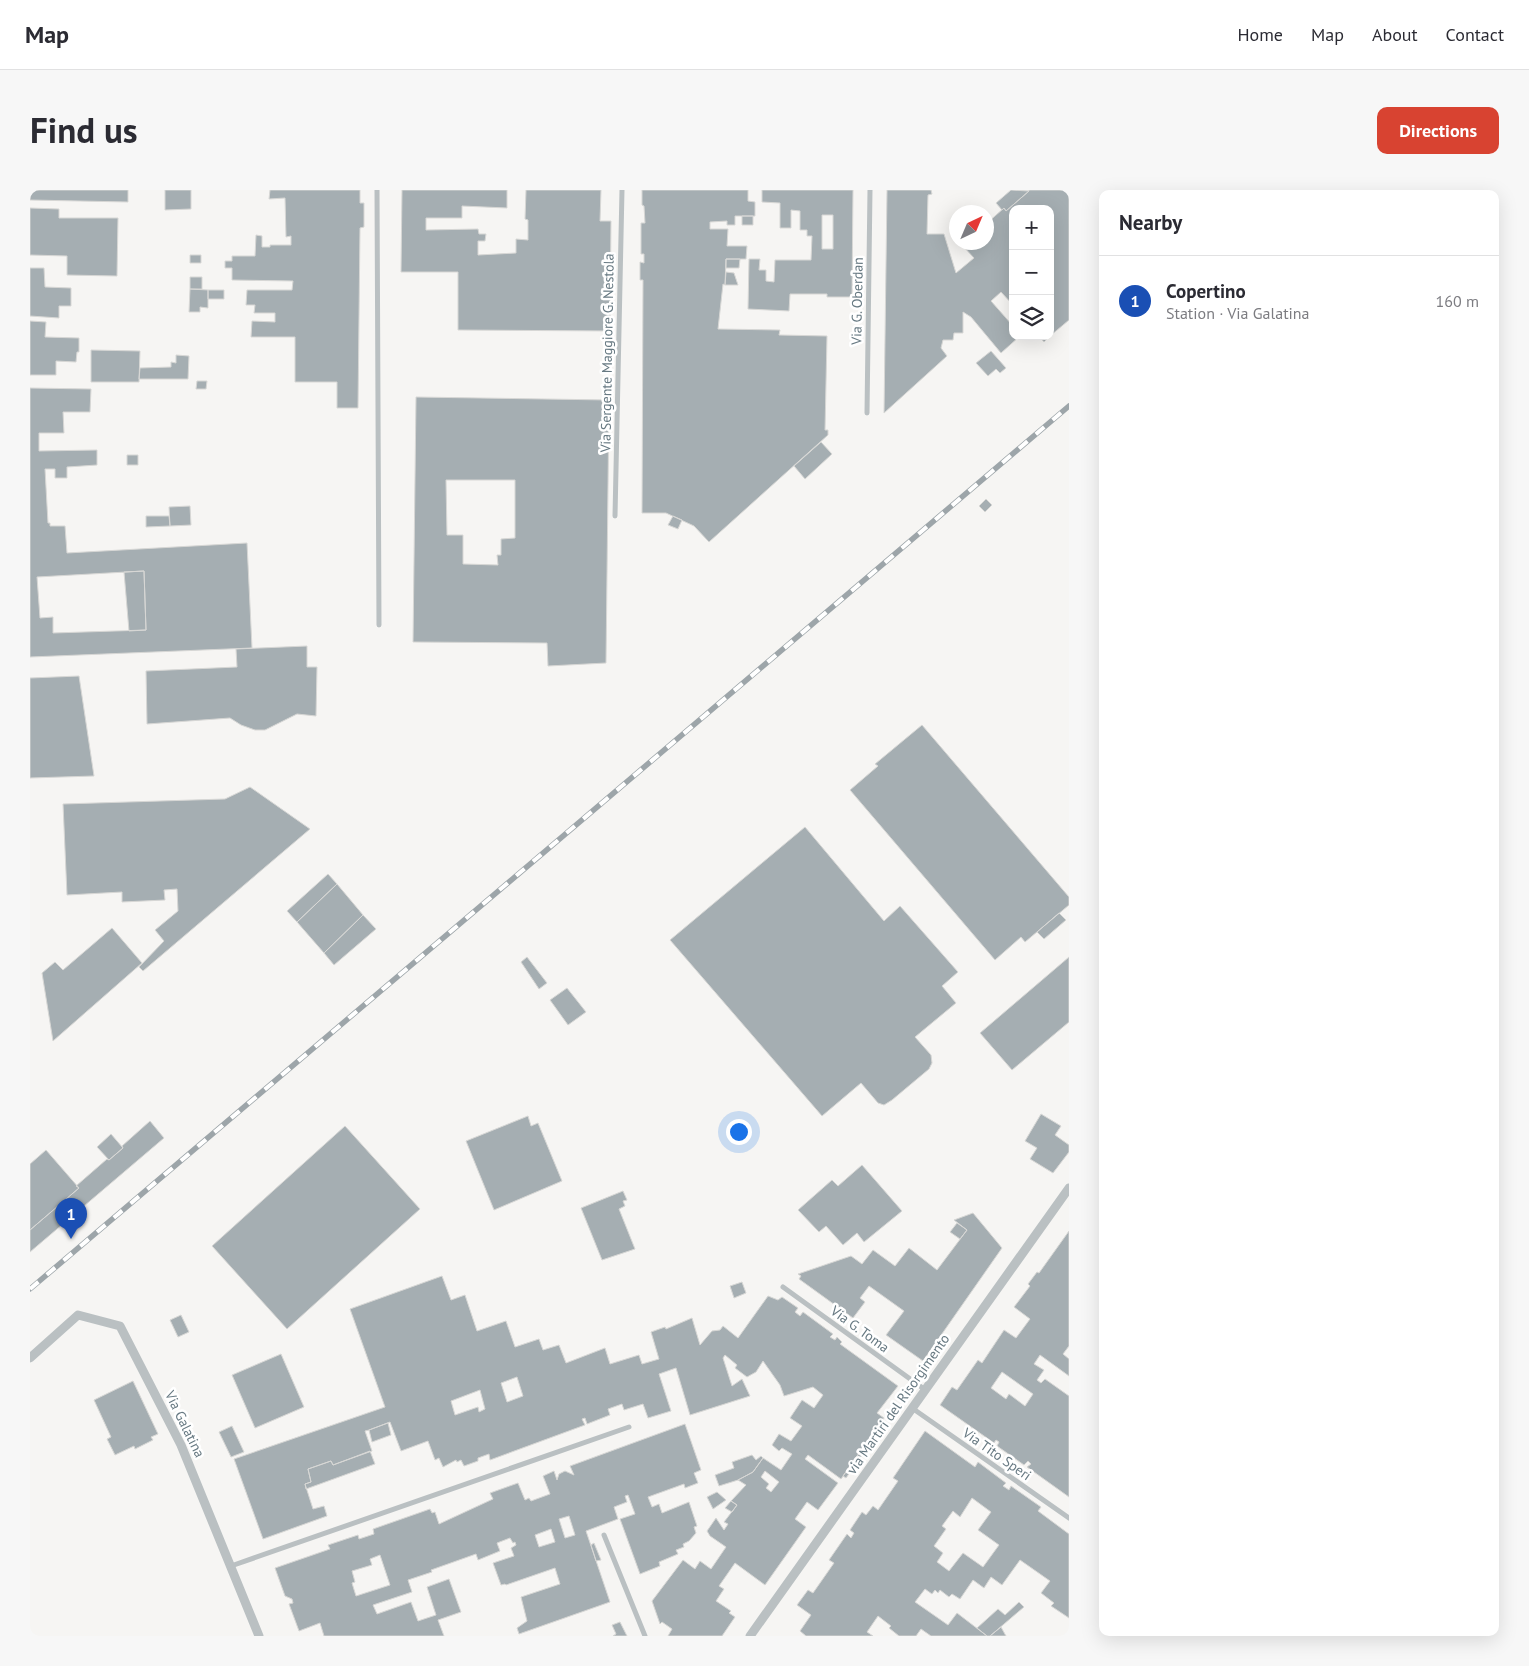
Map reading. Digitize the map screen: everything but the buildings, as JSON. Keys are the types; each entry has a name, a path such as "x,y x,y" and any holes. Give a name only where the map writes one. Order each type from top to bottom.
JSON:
{"street":[{"path":"377,190 379,625"},
{"name":"Via Sergente Maggiore G. Nestola","path":"615,516 622,190"},
{"name":"Via G. Oberdan","path":"867,413 870,190"},
{"name":"via Martiri del Risorgimento","path":"750,1636 924,1389 1069,1188"},
{"name":"Via G. Toma","path":"783,1287 924,1389"},
{"name":"Via Galatina","path":"30,1358 78,1315 120,1326 181,1445 259,1636"},
{"name":"Via Tito Speri","path":"911,1408 1069,1518"},
{"path":"231,1566 629,1427"},
{"path":"604,1535 646,1636"}],"railway":[{"path":"30,1289 1069,406"}],"place":[{"name":"Copertino","path":"71,1239"}]}
